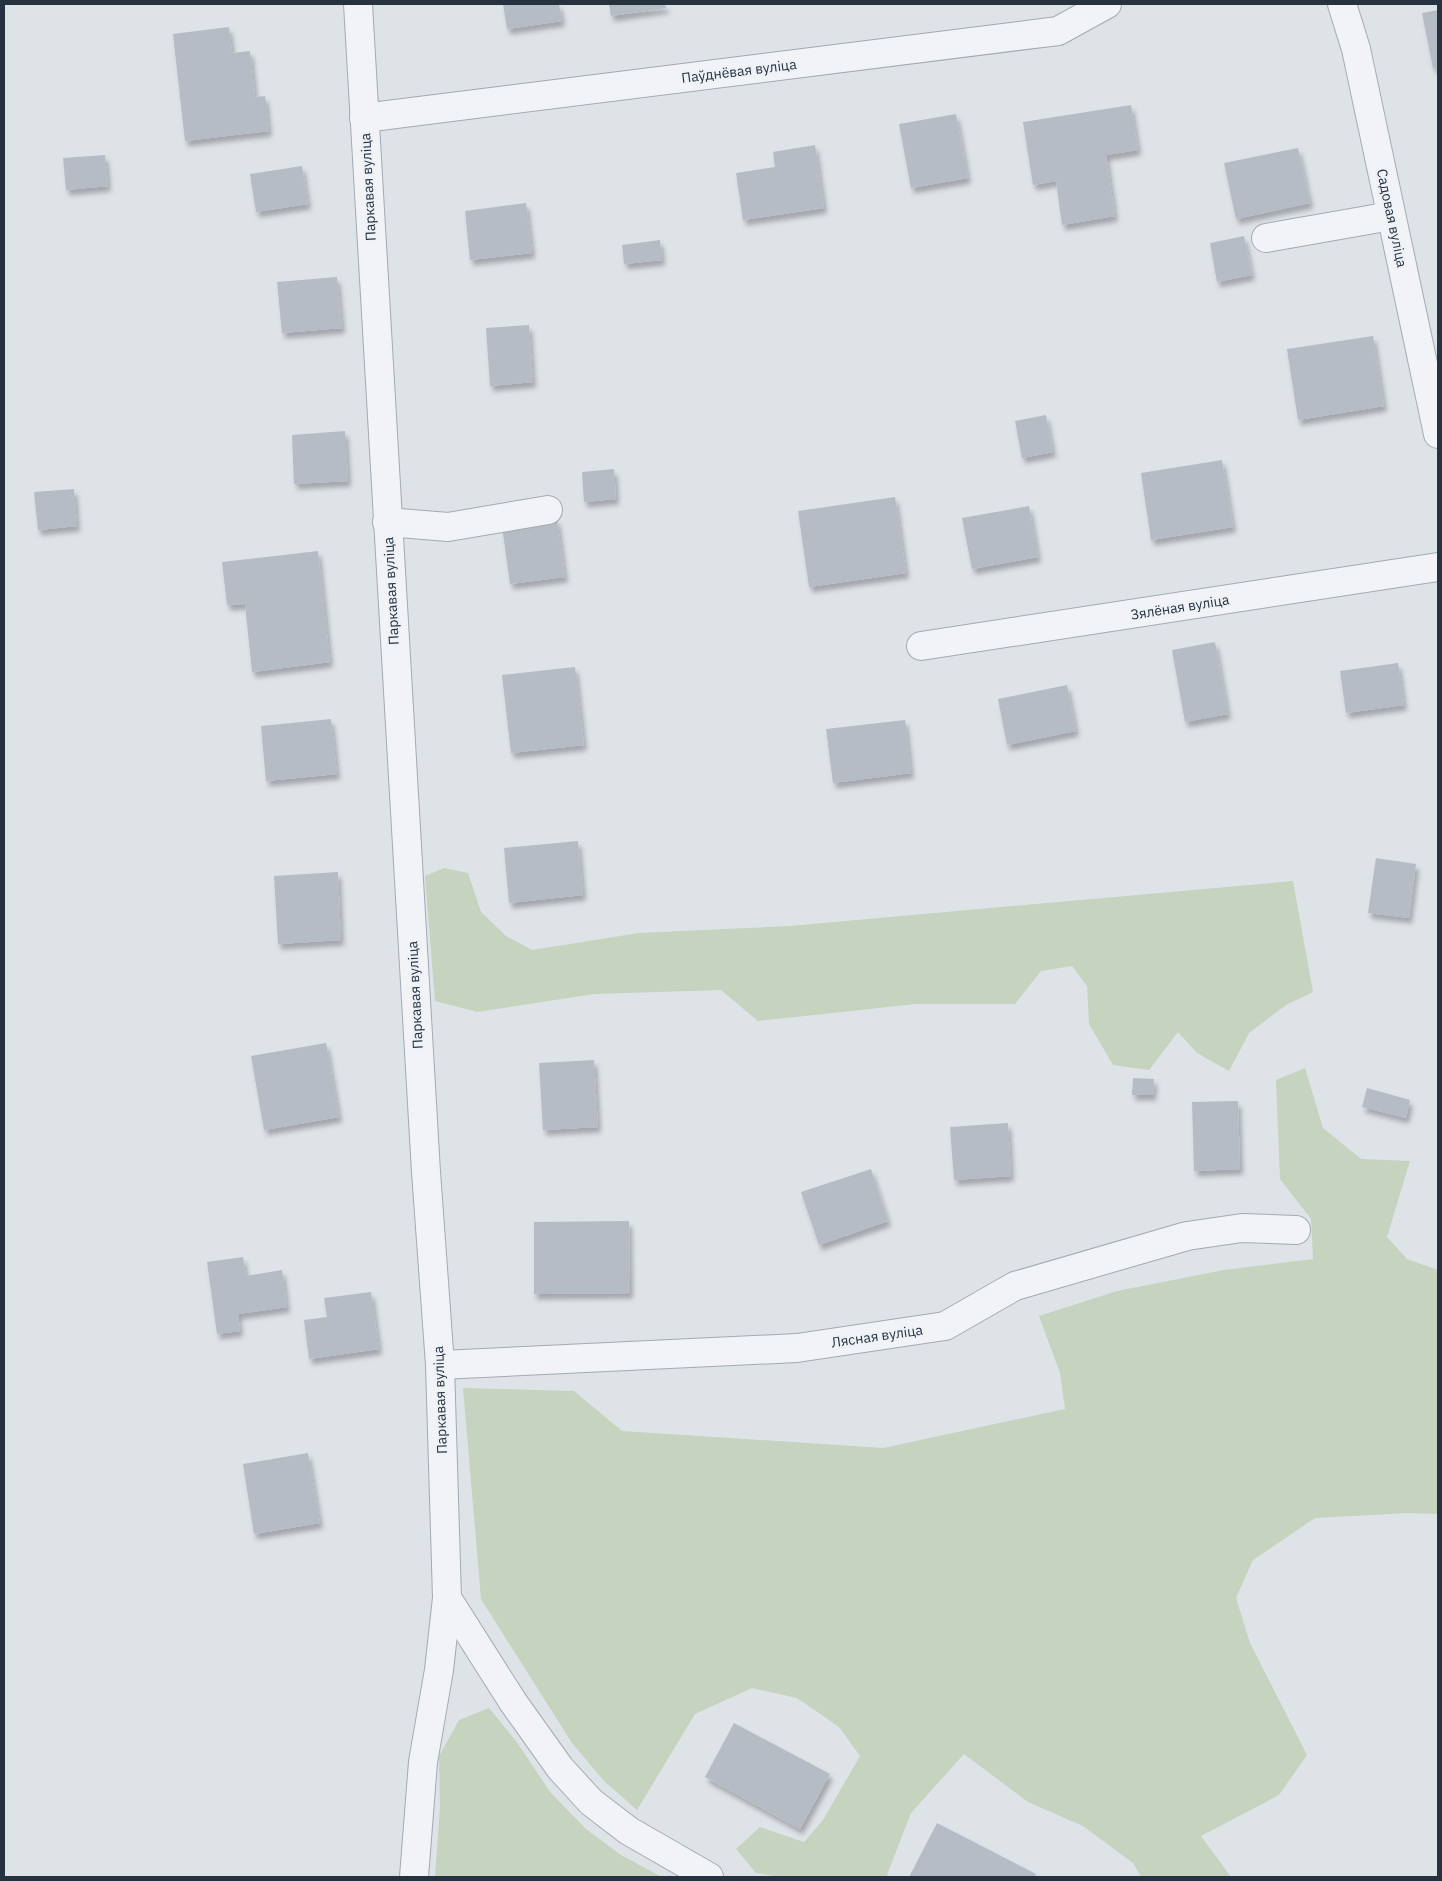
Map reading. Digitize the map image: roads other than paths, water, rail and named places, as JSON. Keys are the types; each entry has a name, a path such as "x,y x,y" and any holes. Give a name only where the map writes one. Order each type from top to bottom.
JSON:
{"street":[{"name":"Паркавая вуліца","path":"358,4 426,1172 440,1365 447,1598 439,1670 423,1762 414,1877"},
{"name":"Паўднёвая вуліца","path":"364,118 1058,31 1107,4"},
{"name":"Садовая вуліца","path":"1342,4 1356,49 1438,434"},
{"path":"1266,238 1391,216"},
{"path":"387,522 448,527 548,510"},
{"name":"Зялёная вуліца","path":"921,646 1438,568"},
{"name":"Лясная вуліца","path":"440,1365 797,1348 945,1326 1015,1286 1187,1236 1242,1228 1296,1230"},
{"path":"447,1598 513,1702 560,1768 591,1802 629,1831 708,1877"}]}
